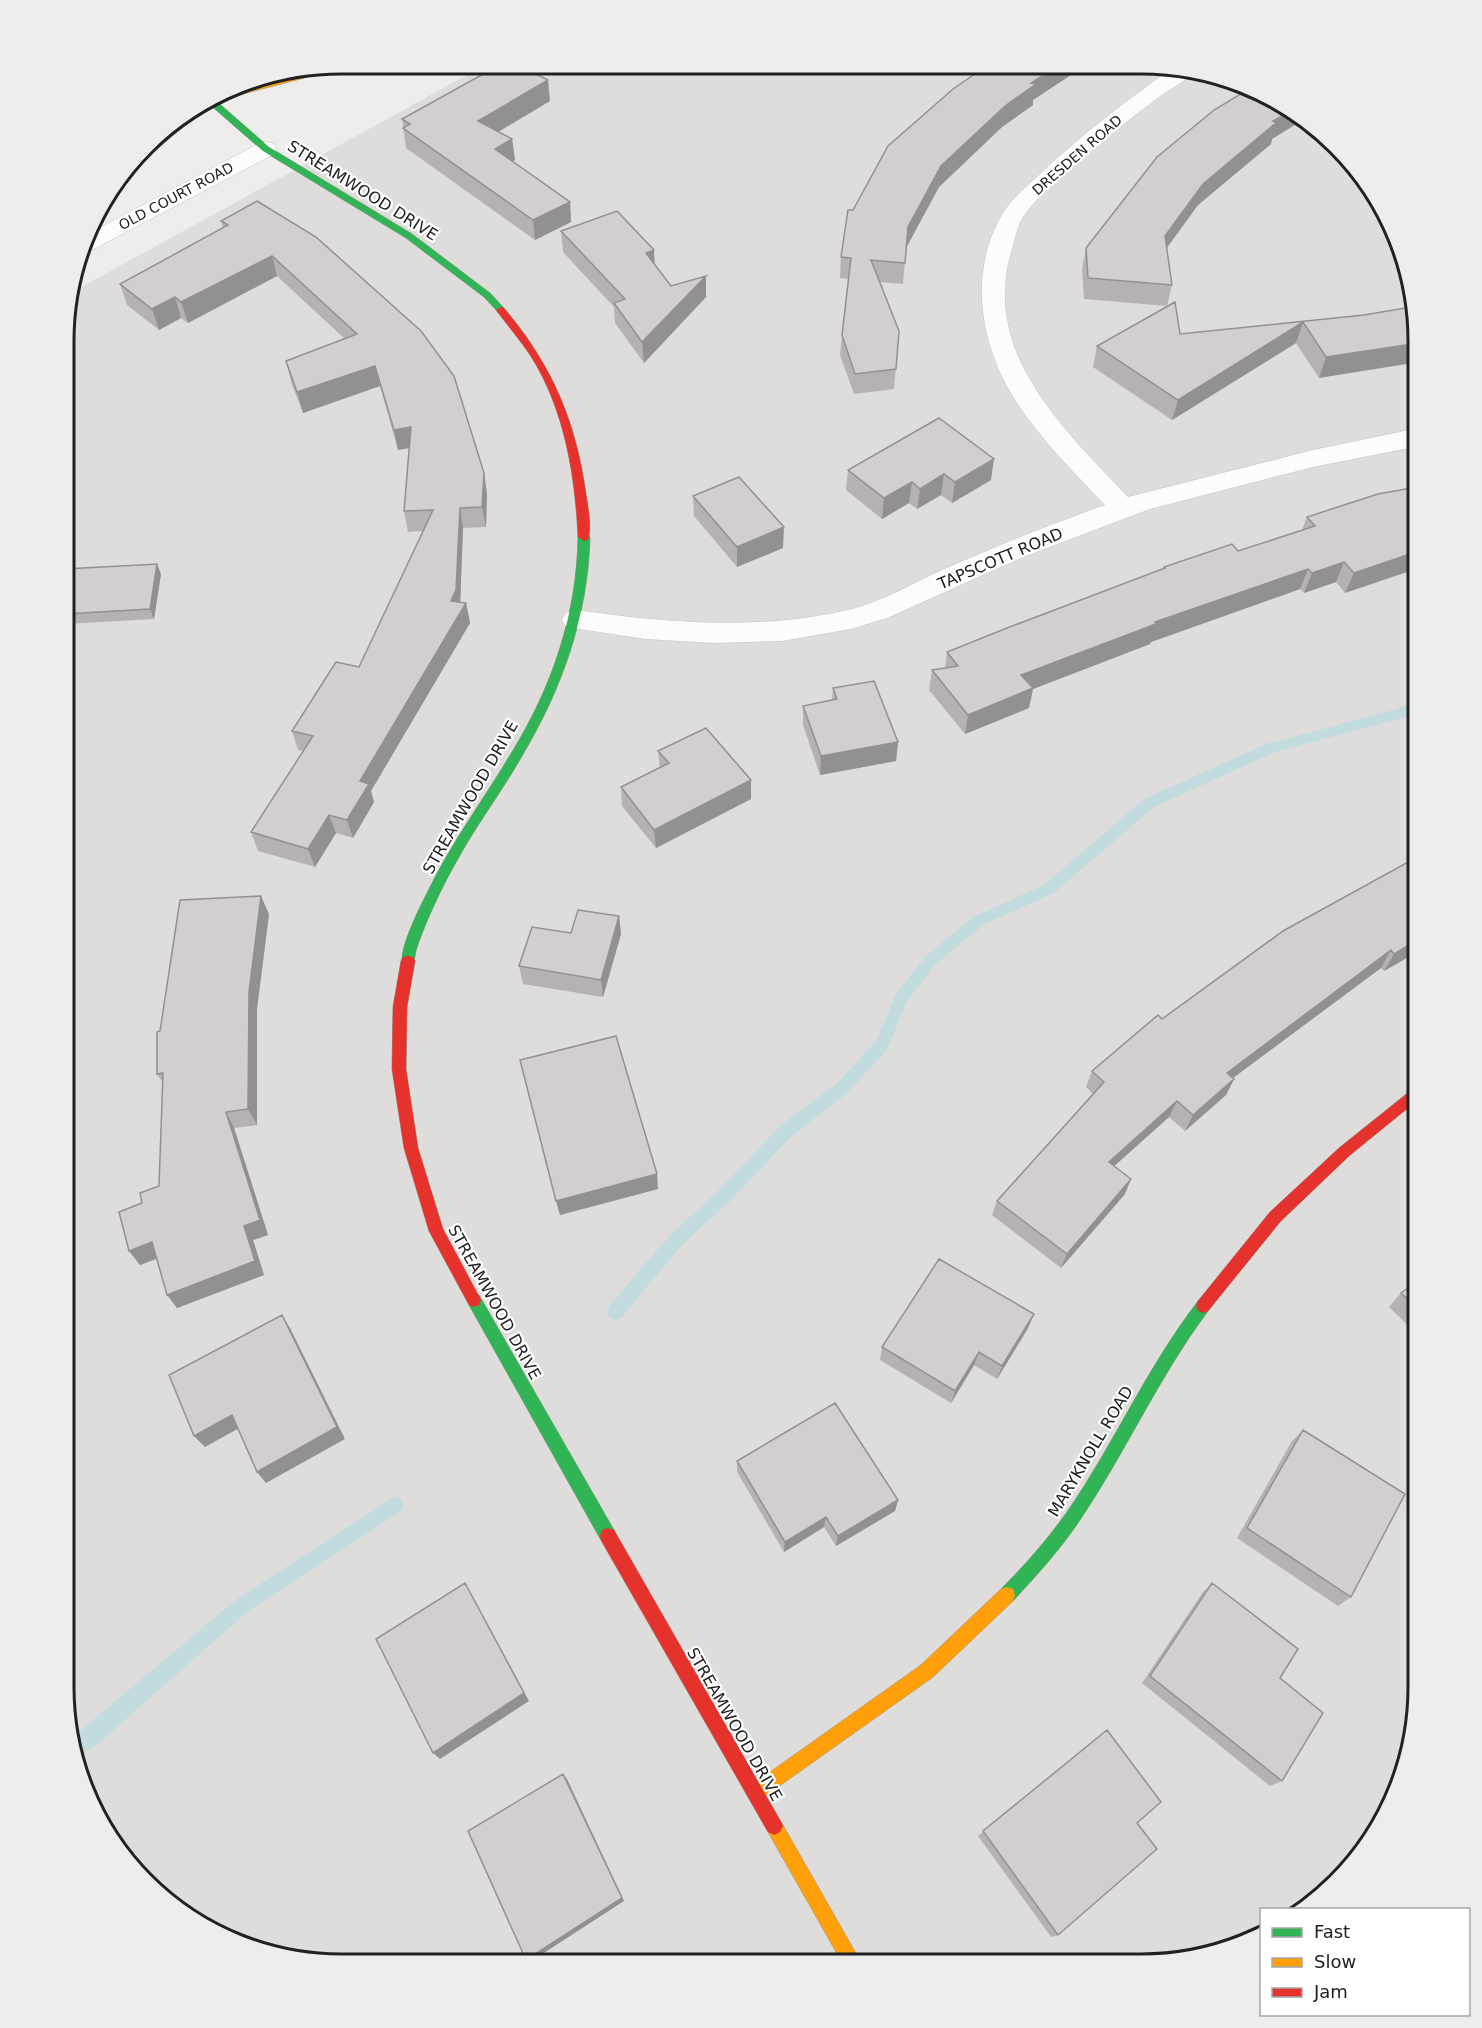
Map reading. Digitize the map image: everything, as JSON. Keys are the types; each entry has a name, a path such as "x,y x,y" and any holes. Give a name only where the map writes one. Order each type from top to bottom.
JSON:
{"street":[{"path":"238,94 308,76"},
{"name":"DRESDEN ROAD","path":"1123,508 1052,431 1026,396 997,335 992,307 993,277 1011,218 1057,169 1146,96 1175,76"},
{"name":"STREAMWOOD DRIVE","path":"215,105 266,149 409,236 486,296 513,323 537,356 567,424 577,460 584,510 585,558 576,620 545,698 519,751 441,877 410,949 400,1007 399,1069 411,1148 436,1231 847,1954"},
{"name":"OLD COURT ROAD","path":"93,240 266,149"},
{"name":"TAPSCOTT ROAD","path":"576,620 645,630 720,633 785,630 851,619 900,603 946,580 1034,542 1123,508 1271,468 1408,439"},
{"name":"MARYKNOLL ROAD","path":"755,1793 927,1671 990,1613 1040,1561 1080,1506 1156,1372 1195,1316 1275,1217 1344,1152 1408,1099"}],"shaded area":[{"path":"469,74 1159,74 1176,76 1211,83 1244,94 1290,118 1318,140 1342,164 1364,192 1381,222 1394,255 1403,288 1408,323 1408,1705 1399,1757 1388,1790 1373,1821 1342,1864 1318,1888 1293,1908 1260,1908 1260,1927 1211,1945 1159,1954 323,1954 271,1945 238,1934 207,1919 164,1888 140,1864 118,1836 101,1806 88,1773 79,1740 74,1705 74,323 79,289"}],"building":[{"path":"483,74 536,74 548,80 478,121 512,139 495,149 570,202 533,220 403,128 410,124 402,119"},
{"path":"975,74 1044,74 1031,83 1036,84 1005,106 941,166 908,227 905,263 871,260 899,331 896,369 855,374 842,335 851,258 841,257 848,210 853,210 888,146 953,89"},
{"path":"1242,93 1284,115 1273,121 1276,123 1203,184 1165,236 1172,285 1088,278 1086,248 1157,157 1214,110"},
{"path":"257,201 316,237 421,331 454,376 484,473 482,507 460,508 456,590 451,601 466,603 360,781 369,784 347,820 329,815 308,849 251,832 313,736 292,731 336,662 359,667 433,510 404,511 411,427 394,430 375,366 297,392 286,361 357,334 272,256 181,302 175,297 152,309 120,284 228,225 221,221"},
{"path":"617,211 654,250 646,253 671,286 706,276 642,342 614,303 625,299 561,231"},
{"path":"1175,302 1180,334 1364,315 1406,308 1408,323 1408,345 1326,357 1303,322 1178,400 1097,346"},
{"path":"939,418 994,459 955,482 944,474 920,489 912,482 884,498 848,470"},
{"path":"739,477 784,527 737,547 693,496"},
{"path":"1408,489 1408,555 1354,573 1344,562 1312,573 1308,569 1155,622 1156,624 1021,675 1033,688 968,715 932,670 958,666 947,652 1007,628 1164,567 1232,544 1238,551 1315,526 1307,517 1378,494"},
{"path":"157,564 150,609 74,613 74,569"},
{"path":"874,681 898,742 821,756 803,706 837,699 833,688"},
{"path":"706,728 751,780 654,830 621,787 669,763 658,751"},
{"path":"1408,862 1408,946 1394,954 1391,950 1227,1073 1234,1079 1193,1115 1177,1101 1109,1162 1131,1179 1067,1254 997,1201 1104,1082 1092,1071 1158,1015 1162,1019 1283,931"},
{"path":"261,896 249,992 248,1109 226,1112 260,1220 244,1226 255,1261 167,1295 152,1242 129,1251 119,1212 142,1203 140,1193 159,1186 163,1073 157,1074 157,1032 160,1031 180,900"},
{"path":"578,910 619,916 601,980 519,966 532,927 571,933"},
{"path":"616,1036 657,1174 556,1201 520,1060"},
{"path":"939,1259 1034,1314 1002,1366 979,1352 955,1391 882,1347"},
{"path":"1408,1288 1408,1300 1401,1293"},
{"path":"282,1315 337,1427 257,1472 232,1415 194,1436 169,1375"},
{"path":"835,1403 898,1500 838,1536 826,1517 785,1542 737,1461"},
{"path":"1303,1430 1405,1494 1351,1597 1247,1528"},
{"path":"465,1583 524,1693 433,1753 376,1639"},
{"path":"1212,1583 1298,1649 1280,1678 1323,1713 1282,1781 1150,1676"},
{"path":"1107,1730 1161,1802 1137,1823 1157,1849 1058,1935 983,1831"},
{"path":"563,1774 622,1898 535,1954 523,1954 468,1831"}],"waterway":[{"path":"615,1312 676,1240 724,1196 786,1131 841,1089 882,1045 901,998 931,960 978,921 1049,889 1149,803 1271,748 1408,710"},
{"path":"80,1744 240,1607 395,1505"}],"traffic: fast":[{"path":"215,105 266,149 409,236 487,295 501,310"},
{"path":"408,961 410,949 437,886 459,846 518,753 544,704 566,649 574,621 584,564 584,537"},
{"path":"474,1300 608,1536"},
{"path":"1007,1595 1064,1530 1096,1481 1153,1379 1203,1306"}],"traffic: slow":[{"path":"238,94 308,76"},
{"path":"755,1793 927,1671 1007,1595"},
{"path":"774,1826 847,1954"}],"traffic: jam":[{"path":"501,310 521,334 538,360 564,416 578,475 584,537"},
{"path":"408,961 400,1007 399,1069 411,1148 436,1231 474,1300"},
{"path":"1203,1306 1275,1217 1344,1152 1408,1099"},
{"path":"608,1536 774,1826"}]}
